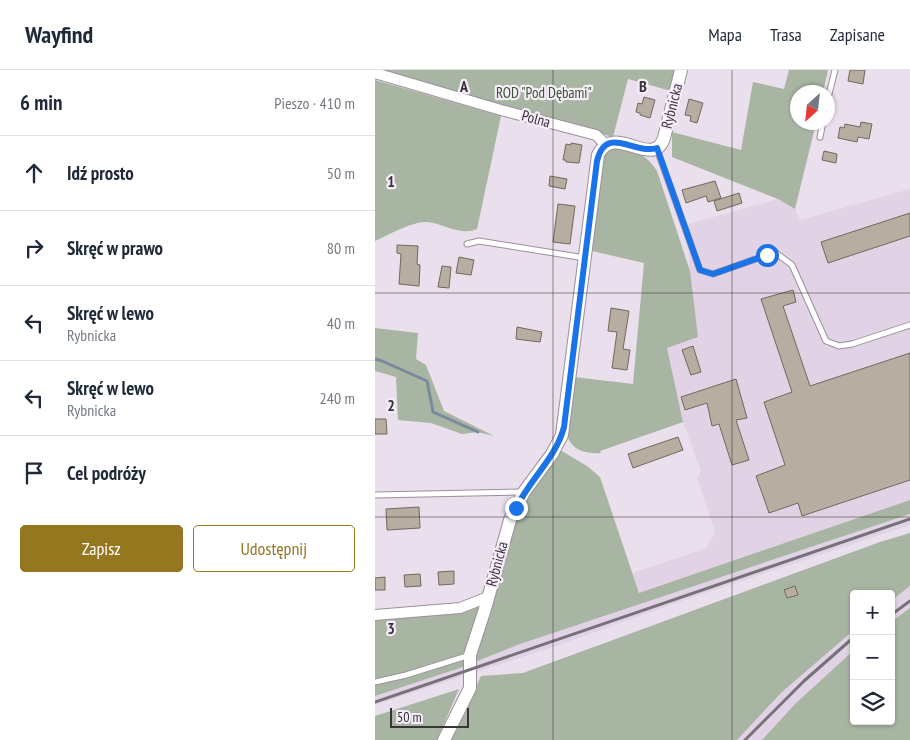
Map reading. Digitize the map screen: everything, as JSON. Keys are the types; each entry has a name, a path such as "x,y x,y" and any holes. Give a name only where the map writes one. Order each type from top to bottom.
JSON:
{"street":[{"name":"Rybnicka","path":"445,740 470,688 470,655 509,524 525,492 552,454 562,435 597,161 600,151 606,145 616,142 645,150 657,148 663,142 681,70"},
{"name":"Polna","path":"375,73 596,135 606,145"},
{"path":"375,614 460,608 488,598"}],"lane":[{"path":"831,85 835,70"},
{"path":"820,137 821,130"},
{"path":"657,148 700,270 713,274 776,253 793,266 826,342 839,346 852,344 910,325"},
{"path":"467,244 479,241 586,258"},
{"path":"375,494 525,492"},
{"path":"375,682 406,675 470,655"}],"shaded area":[{"path":"910,189 910,500 639,593 633,573 706,548 715,532 697,478 701,471 683,422 667,347 698,337 690,285 688,224 778,199 795,209 800,220"},
{"path":"910,514 910,525 690,598 559,645 375,705 375,696 463,667 520,644"},
{"path":"910,586 910,608 895,619 895,598"},
{"path":"850,633 850,654 795,704 762,740 737,740 782,692"}],"green space":[{"name":"ROD \"Pod Dębami\"","path":"376,70 676,70 671,91 628,79 613,137"},
{"path":"789,70 828,70 825,85 790,85 790,130 814,130 795,209 778,199 672,157 672,132 741,150 753,82 784,89"},
{"path":"375,80 501,116 477,229 465,231 434,223 421,222 375,241"},
{"path":"612,146 638,153 648,160 657,171 690,271 698,337 667,348 683,422 600,451 601,453 590,453 572,445 567,435 574,377 633,384 644,263 592,251 601,161"},
{"path":"375,328 418,333 416,359 426,365 444,411 494,436 478,432 462,434 431,423 398,420 396,377 375,371"},
{"path":"560,450 587,466 600,477 639,593 910,500 910,514 520,644 475,662 517,514 529,491"},
{"path":"910,533 910,586 895,598 895,590 850,590 850,633 782,692 737,740 451,740 481,676 523,673 880,542"},
{"path":"481,603 463,667 375,696 375,613"},
{"path":"910,608 910,740 762,740 795,704 850,654 850,725 895,725 895,619"},
{"path":"459,689 437,740 375,740 375,716"}],"building":[{"path":"850,70 865,70 863,84 848,81"},
{"path":"644,97 655,100 650,118 636,112 638,103 642,104"},
{"path":"689,99 703,103 697,123 690,121 691,116 685,115"},
{"path":"861,122 872,124 869,139 858,137 857,142 838,138 840,127 844,128 845,124 860,127"},
{"path":"571,143 582,145 579,163 563,160 566,144 571,145"},
{"path":"824,151 837,154 836,163 822,160"},
{"path":"550,176 567,179 565,189 549,186"},
{"path":"715,181 721,198 708,202 706,196 686,203 682,190"},
{"path":"739,193 742,203 717,211 714,201"},
{"path":"558,204 575,206 570,244 553,242"},
{"path":"910,213 910,236 828,263 821,242"},
{"path":"397,245 418,246 417,264 420,265 419,286 399,284 401,254 397,253"},
{"path":"459,257 474,260 471,275 456,273"},
{"path":"442,266 451,267 449,288 438,287"},
{"path":"793,290 796,302 783,306 810,386 910,353 910,480 802,516 798,503 769,513 756,476 785,465 764,402 792,392 761,299"},
{"path":"611,308 629,311 623,349 630,350 627,370 612,368 617,332 608,331"},
{"path":"517,327 542,332 540,342 516,339"},
{"path":"693,346 701,372 691,375 682,350"},
{"path":"736,379 747,418 736,420 749,460 732,465 719,424 712,426 707,403 685,410 681,397"},
{"path":"375,419 386,419 387,434 375,434"},
{"path":"678,437 683,450 633,468 628,454"},
{"path":"419,507 420,528 387,530 386,509"},
{"path":"454,571 454,584 439,585 438,572"},
{"path":"420,574 421,586 405,587 404,575"},
{"path":"385,577 385,590 375,590 375,578"},
{"path":"795,586 798,595 787,598 784,590"}],"waterway":[{"path":"375,359 427,381 433,412 478,432"}],"railway":[{"path":"375,702 910,519"},
{"path":"895,612 910,601"},
{"path":"745,740 804,681 850,641"}],"route":[{"path":"516,508 532,481 552,454 564,427 597,161 602,149 607,144 616,142 645,150 657,148 700,270 713,274 722,272 767,255"}]}
